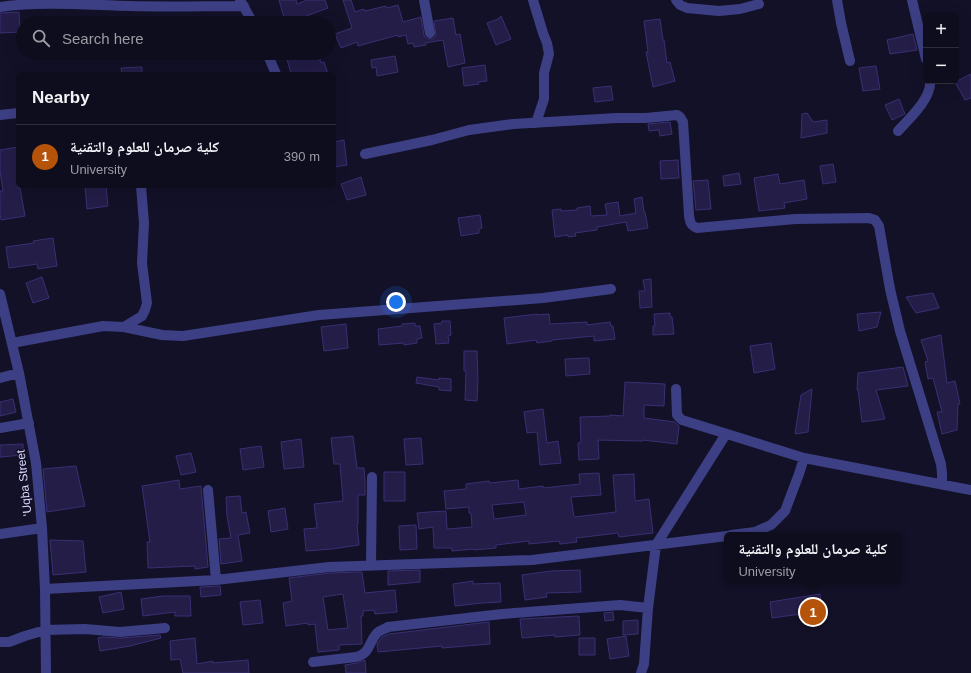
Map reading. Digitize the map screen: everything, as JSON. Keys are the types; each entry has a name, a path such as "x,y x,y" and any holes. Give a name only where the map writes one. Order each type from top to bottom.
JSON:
{"street":[{"path":"424,0 430,33"},
{"path":"533,0 547,43 549,54 544,73 544,99 536,123"},
{"path":"676,0 680,5 687,8 719,11 740,9 759,4"},
{"path":"837,0 850,61"},
{"path":"912,0 924,48"},
{"path":"0,7 17,4 59,3 132,6 242,3 249,16"},
{"path":"270,60 275,72"},
{"path":"898,132 922,104 928,95 931,84"},
{"path":"0,114 16,113"},
{"path":"365,154 432,140 469,130 513,124 617,118 646,118 677,115 683,122 690,221 692,226 697,228 795,219 869,218 875,220 879,226 890,289 900,331 941,464 942,484"},
{"path":"124,327 142,316 146,303 142,263 144,222 141,188"},
{"path":"12,343 103,326 124,327 162,336 183,336 319,315 543,298 611,289"},
{"name":"‘Uqba Street","path":"0,294 19,373 36,463 42,528 45,589 46,673"},
{"path":"0,378 19,373"},
{"path":"676,390 677,415 682,420 804,458 971,490"},
{"path":"0,428 29,423"},
{"path":"641,673 644,664 648,608 656,545 726,434"},
{"path":"755,532 771,525 785,512 804,458"},
{"path":"371,565 372,477"},
{"path":"208,490 216,580"},
{"path":"0,534 42,528"},
{"path":"45,589 216,580 329,567 532,560 724,536"},
{"path":"313,662 362,656 367,651 377,632 388,627 502,614 620,605 648,608"},
{"path":"0,642 9,642 45,630 120,632 164,628"}],"building":[{"path":"279,0 296,0 297,4 307,0 325,0 328,8 306,16 284,16"},
{"path":"343,0 351,0 355,12 364,9 365,11 398,5 403,22 421,17 424,35 428,39 434,38 436,35 434,21 453,18 456,35 460,34 465,63 448,67 443,40 425,43 426,45 414,47 413,43 408,44 406,35 398,37 398,35 358,46 357,42 341,48 336,34 352,28"},
{"path":"19,12 19,16 16,16 16,32 0,33 0,13"},
{"path":"501,16 511,39 496,45 487,23 498,19"},
{"path":"660,19 667,63 670,62 675,81 653,87 646,52 648,52 644,21"},
{"path":"913,34 917,50 890,54 887,40"},
{"path":"395,56 398,72 377,76 376,67 372,68 371,60"},
{"path":"287,60 320,60 321,63 324,62 327,72 290,72"},
{"path":"485,65 487,81 478,82 479,84 464,86 462,68"},
{"path":"876,66 880,89 863,91 859,68"},
{"path":"142,67 142,72 122,72 121,68"},
{"path":"971,74 971,98 965,100 956,84 959,84 959,80"},
{"path":"611,86 613,100 595,102 593,88"},
{"path":"899,99 905,114 892,120 885,105"},
{"path":"807,113 813,122 827,120 827,133 801,138 802,114"},
{"path":"670,122 672,134 660,136 659,130 649,131 648,124"},
{"path":"344,140 347,165 336,167 336,142"},
{"path":"16,147 16,188 20,188 25,216 1,220 0,191 3,191 0,171 0,150"},
{"path":"678,160 679,178 661,179 660,161"},
{"path":"833,164 836,182 823,184 820,166"},
{"path":"739,173 741,184 724,186 723,176"},
{"path":"778,174 780,184 804,180 807,199 784,203 785,208 759,211 754,178"},
{"path":"361,177 366,195 347,200 341,184"},
{"path":"708,180 711,209 696,210 693,181"},
{"path":"85,188 106,188 108,206 87,209"},
{"path":"642,197 648,228 628,231 626,222 597,227 597,230 575,233 576,236 568,237 568,235 555,237 552,210 577,210 577,208 590,206 591,216 607,215 605,204 618,202 620,216 636,213 634,199"},
{"path":"480,215 482,228 479,229 479,233 461,236 458,218"},
{"path":"53,238 57,266 38,269 37,264 9,268 6,247 34,243 33,241"},
{"path":"42,277 49,298 33,303 26,283"},
{"path":"651,279 652,307 640,308 639,291 645,291 643,280"},
{"path":"933,293 939,308 916,313 906,297"},
{"path":"881,312 877,327 859,331 857,314"},
{"path":"670,313 670,317 672,317 674,334 653,335 653,326 655,326 654,314"},
{"path":"549,314 550,324 587,322 587,325 610,322 611,326 613,326 615,339 594,341 594,336 537,343 536,340 507,344 504,318"},
{"path":"442,321 450,321 451,335 448,336 449,343 436,344 434,324 442,323"},
{"path":"415,323 415,326 420,326 422,338 417,339 417,343 404,345 404,343 379,345 378,329"},
{"path":"346,324 348,348 324,351 321,327"},
{"path":"941,335 947,383 955,381 960,404 958,404 957,430 942,434 937,412 942,412 933,378 928,379 925,362 928,361 921,340"},
{"path":"771,343 775,369 754,373 750,346"},
{"path":"464,351 477,351 477,401 465,400 466,371 464,371"},
{"path":"589,358 590,374 566,376 565,359"},
{"path":"903,367 908,386 876,390 885,419 862,422 857,390 858,373"},
{"path":"417,377 439,380 439,378 451,379 451,391 439,390 439,387 416,383"},
{"path":"625,382 665,384 664,406 644,405 644,418 675,422 679,426 677,444 643,440 598,440 599,459 579,460 578,443 581,442 580,417 610,415 623,416"},
{"path":"812,389 808,432 795,434 801,395"},
{"path":"13,399 16,412 0,416 0,402"},
{"path":"543,409 547,443 558,441 561,463 540,465 537,432 527,433 524,412"},
{"path":"353,436 357,468 364,468 365,481 365,495 358,495 357,524 359,545 306,551 304,529 317,528 314,504 343,501 340,464 334,464 331,438"},
{"path":"421,438 423,464 406,465 404,439"},
{"path":"301,439 304,467 284,469 281,442"},
{"path":"23,444 23,455 0,457 0,445"},
{"path":"261,446 264,467 243,470 240,449"},
{"path":"191,453 196,472 181,475 176,456"},
{"path":"76,466 85,506 47,512 43,469"},
{"path":"384,472 405,472 405,501 384,501"},
{"path":"599,473 601,495 571,497 574,517 616,512 613,475 634,474 635,501 649,499 653,533 619,537 618,533 576,538 577,542 560,544 559,541 529,544 529,541 496,545 496,548 452,551 452,548 434,548 433,527 419,529 417,513 446,511 447,529 472,527 469,507 446,509 444,491 466,489 466,484 489,481 490,483 518,480 519,489 580,484 579,474","holes":["524,502 526,515 494,519 492,505"]},
{"path":"179,480 180,489 201,486 208,567 195,569 195,566 148,568 147,542 150,542 142,486"},
{"path":"240,496 242,513 246,512 250,533 238,535 242,561 221,564 219,539 231,538 227,516 226,497"},
{"path":"285,508 288,529 271,532 268,511"},
{"path":"416,525 417,549 400,550 399,526"},
{"path":"50,540 83,541 86,572 53,575"},
{"path":"420,570 420,582 388,585 388,571"},
{"path":"580,570 581,592 546,593 547,597 525,600 522,575 551,571"},
{"path":"362,572 365,593 395,590 397,612 375,614 374,610 363,611 363,616 361,616 362,644 339,645 339,650 318,652 315,624 308,625 308,623 286,626 283,603 292,601 289,578 329,573","holes":["343,594 348,628 328,630 323,597"]},
{"path":"473,581 473,584 500,583 501,602 455,606 453,584"},
{"path":"220,586 221,595 201,597 200,587"},
{"path":"121,592 124,609 103,613 99,597"},
{"path":"820,594 822,611 772,618 770,602"},
{"path":"163,596 190,596 191,616 175,616 175,612 143,616 141,599"},
{"path":"260,600 263,623 243,625 240,602"},
{"path":"613,612 614,620 605,621 604,613"},
{"path":"579,616 580,635 555,637 555,635 522,638 520,619"},
{"path":"638,620 638,634 623,635 623,621"},
{"path":"489,622 490,644 442,648 442,646 378,652 377,644 382,637 389,634"},
{"path":"160,635 161,638 130,646 100,651 98,638"},
{"path":"626,636 629,656 610,659 607,639"},
{"path":"195,638 197,664 213,661 213,663 248,660 249,673 183,673 180,659 171,660 170,641"},
{"path":"579,638 595,638 595,655 579,655"},
{"path":"365,660 366,673 346,673 345,665"}],"place":[{"name":"كلية صرمان للعلوم والتقنية","path":"813,612"}]}
